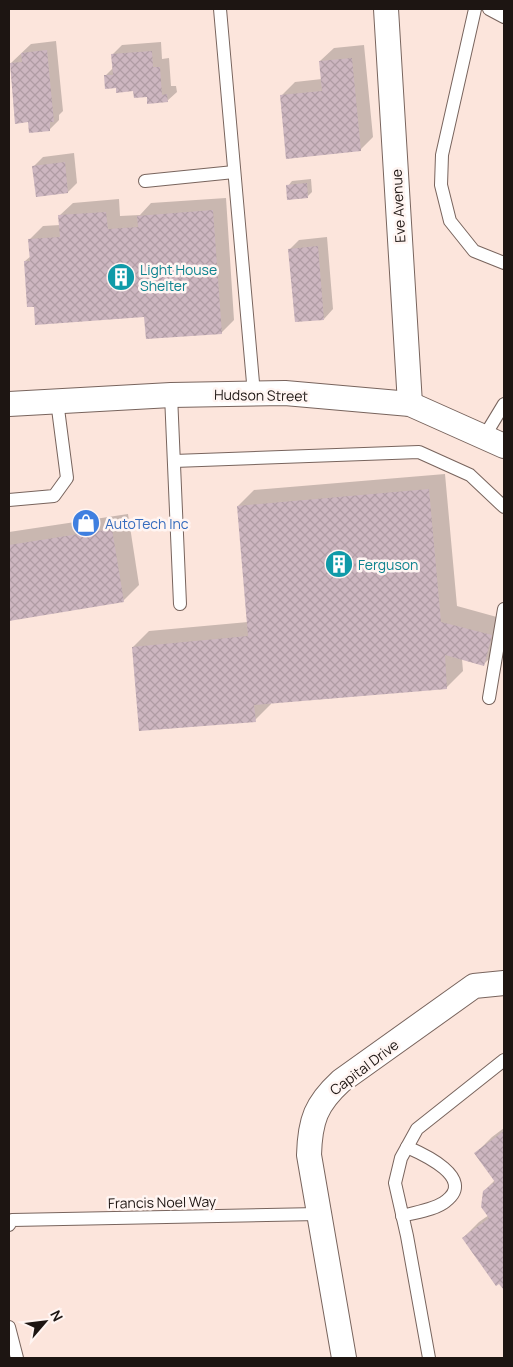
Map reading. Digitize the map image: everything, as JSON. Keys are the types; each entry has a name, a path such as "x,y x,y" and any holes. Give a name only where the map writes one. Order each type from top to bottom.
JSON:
{"street":[{"name":"Eve Avenue","path":"386,9 410,404"},
{"name":"Hudson Street","path":"9,404 171,395 285,394 410,404 494,441"},
{"name":"Capital Drive","path":"344,1358 309,1154 309,1136 312,1122 327,1094 341,1081 474,986 504,983"}],"lane":[{"path":"220,9 254,394"},
{"path":"475,9 442,155 441,185 450,221 474,251 504,263"},
{"path":"489,9 504,17"},
{"path":"145,181 234,172"},
{"path":"171,395 180,604"},
{"path":"9,500 54,496 67,478 57,401"},
{"path":"494,441 504,404"},
{"path":"174,461 419,452 470,475 504,506"},
{"path":"489,698 504,608"},
{"path":"429,1358 395,1183 400,1158 417,1130 504,1060"},
{"path":"402,1216 436,1206 447,1200 452,1194 454,1186 452,1176 440,1165 427,1156 407,1147"},
{"name":"Francis Noel Way","path":"9,1225 12,1220 318,1214"},
{"path":"9,1327 17,1358"}],"building":[{"path":"47,50 54,122 50,122 50,131 29,133 28,122 15,124 10,63 22,62 21,53"},
{"path":"152,51 153,67 160,67 162,95 167,94 168,102 147,104 147,97 134,98 133,91 116,93 116,88 105,89 104,75 113,75 111,54"},
{"path":"352,58 361,151 286,159 280,95 322,91 319,61"},
{"path":"65,162 68,193 36,197 32,166"},
{"path":"307,183 308,198 287,200 286,185"},
{"name":"Light House Shelter","path":"213,210 222,334 146,339 144,317 35,325 34,307 27,307 24,261 30,261 28,239 60,237 58,215 106,212 108,229 138,227 137,216"},
{"path":"318,246 324,320 295,322 288,249"},
{"name":"Ferguson","path":"429,489 441,622 492,635 484,666 445,655 447,689 254,705 256,722 139,731 132,647 248,636 237,506"},
{"path":"112,529 124,602 9,621 9,545"},
{"path":"504,1131 504,1290 499,1284 496,1286 462,1238 489,1218 481,1207 483,1191 495,1182 474,1153"}],"place":[{"name":"Light House Shelter","path":"121,277"},
{"name":"AutoTech Inc","path":"86,523"},
{"name":"Ferguson","path":"339,564"}]}
